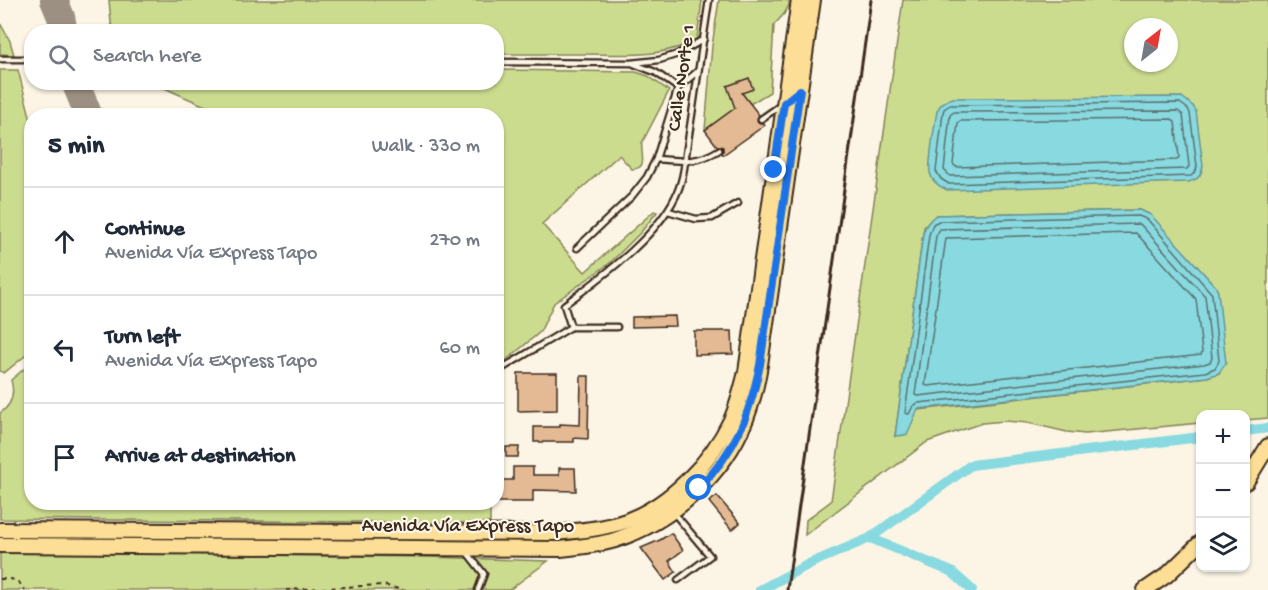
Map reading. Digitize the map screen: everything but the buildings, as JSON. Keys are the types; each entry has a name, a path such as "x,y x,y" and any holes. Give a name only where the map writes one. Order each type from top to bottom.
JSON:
{"main road":[{"name":"Avenida Vía Express Tapo","path":"0,530 553,533 584,531 607,526 648,511 669,497 709,456 730,421 740,396 747,372 799,0"},
{"name":"Avenida Vía Express Tapo","path":"0,545 561,549 614,540 660,520 672,512 709,477 725,457 736,441 755,392 813,0"},
{"path":"1250,474 1268,446"},
{"path":"1145,590 1167,575 1196,547"}],"lane":[{"name":"Calle Norte 1","path":"571,327 564,305 591,286 636,248 668,211 680,187 686,161 709,0"},
{"path":"504,62 631,63 659,60 678,54 704,39"},
{"path":"0,59 24,59"},
{"path":"631,63 655,72 678,88"},
{"path":"577,248 632,196 647,177 656,159 678,88 699,71"},
{"path":"761,119 800,90"},
{"path":"656,159 686,161 707,157 719,150"},
{"path":"668,211 696,219 712,218 738,203"},
{"path":"504,367 571,327 617,327"},
{"path":"672,512 710,556 678,580"},
{"path":"465,549 484,574 478,590"}],"path":[{"path":"0,579 15,579 20,582 24,590"},
{"path":"286,590 383,585 403,590"}],"green space":[{"path":"109,0 702,0 697,39 671,50 627,55 504,54 504,24 111,23"},
{"path":"719,0 789,0 789,5 774,25 770,92 750,104 746,100 705,130 712,46"},
{"path":"903,0 1268,0 1268,418 1250,420 1250,410 1196,410 1196,423 1085,434 1028,423 1006,421 982,423 927,442 805,535 806,520 831,501","holes":["1140,210 1151,215 1219,373 1207,377 918,410 895,436 924,227 936,215"]},
{"path":"0,23 10,41 14,55 0,54"},
{"path":"0,70 18,70 28,108 24,108 24,357 4,373 0,371"},
{"path":"504,70 636,72 648,76 669,91 642,143 642,164 632,169 619,155 542,224 585,272 654,211 657,212 610,263 554,303 540,332 504,362 504,108 210,108 169,90 504,90"},
{"path":"24,369 24,510 490,510 490,523 0,519 0,413 12,399 11,380"},
{"path":"0,552 428,557 548,561 509,590 0,590"}],"water":[{"path":"1182,97 1196,111 1203,166 1197,179 1188,182 947,190 933,179 930,173 937,111 941,104 953,98"},
{"path":"1140,210 1151,215 1216,287 1226,363 1219,373 1207,377 918,409 907,435 895,436 923,234 931,219 936,215"}],"waterway":[{"path":"1250,430 1268,428"},
{"path":"760,590 811,563 870,538 971,465 1196,437"},
{"path":"870,538 952,572 972,590"}],"taxiway":[{"path":"54,0 62,24"},
{"path":"78,90 86,108"}],"railway":[{"path":"787,590 871,0"}],"route":[{"path":"699,488 736,441 755,392 800,90 784,103 774,170"}]}
